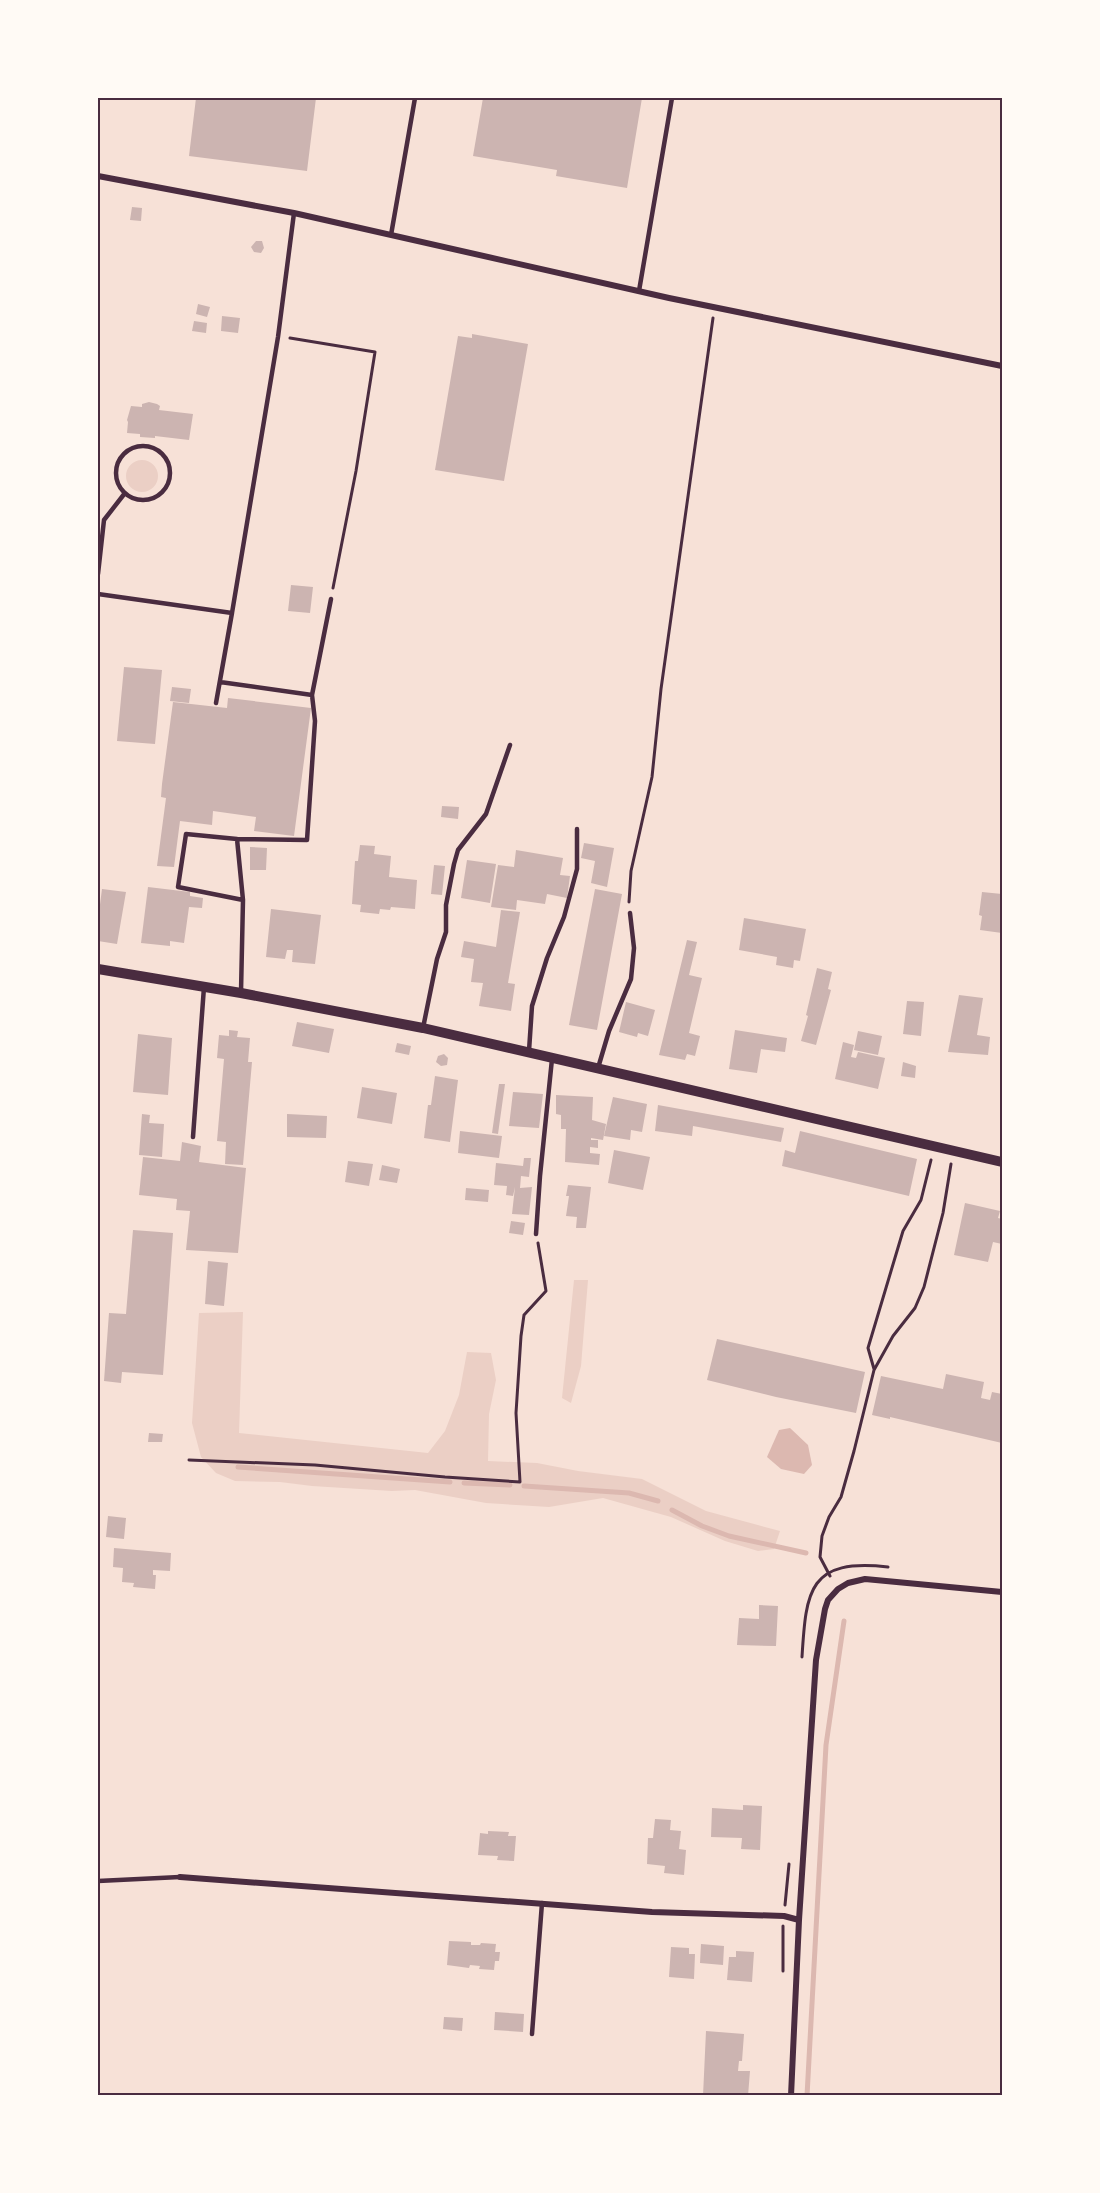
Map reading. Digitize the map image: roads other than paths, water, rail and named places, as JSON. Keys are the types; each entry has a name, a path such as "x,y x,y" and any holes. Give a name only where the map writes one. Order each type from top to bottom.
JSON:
{"street":[{"path":"98,176 294,213 715,308 1002,366"},
{"path":"98,969 241,993 423,1028 1002,1162"},
{"path":"791,2096 799,1920 816,1659 828,1600 841,1586 865,1579 1002,1592"},
{"path":"180,1877 652,1912 784,1916 799,1920"}],"lane":[{"path":"391,235 415,98"},
{"path":"639,291 672,98"},
{"path":"216,703 278,336 294,213"},
{"path":"146,445 161,452 170,466 168,484 163,491 149,500 140,500 125,493 116,479 115,470 122,454 137,446 146,445"},
{"path":"98,574 104,520 125,493"},
{"path":"98,594 232,613"},
{"path":"243,900 178,887 186,834 237,839 307,840 315,721 312,695 330,599"},
{"path":"220,682 312,695"},
{"path":"423,1028 436,959 446,932 446,905 458,850 486,814 510,745"},
{"path":"529,1051 532,1006 547,958 567,907 577,869 577,828"},
{"path":"237,839 243,900 241,993"},
{"path":"598,1068 609,1031 631,979 634,948 630,913"},
{"path":"193,1137 204,987"},
{"path":"536,1234 552,1057"},
{"path":"98,1881 180,1877"},
{"path":"532,2034 542,1903"}],"waterway":[{"path":"238,1467 450,1482"},
{"path":"464,1483 510,1485"},
{"path":"524,1486 629,1493 658,1501"},
{"path":"672,1510 702,1526 729,1536 806,1553"},
{"path":"807,2096 826,1745 844,1621"}]}
